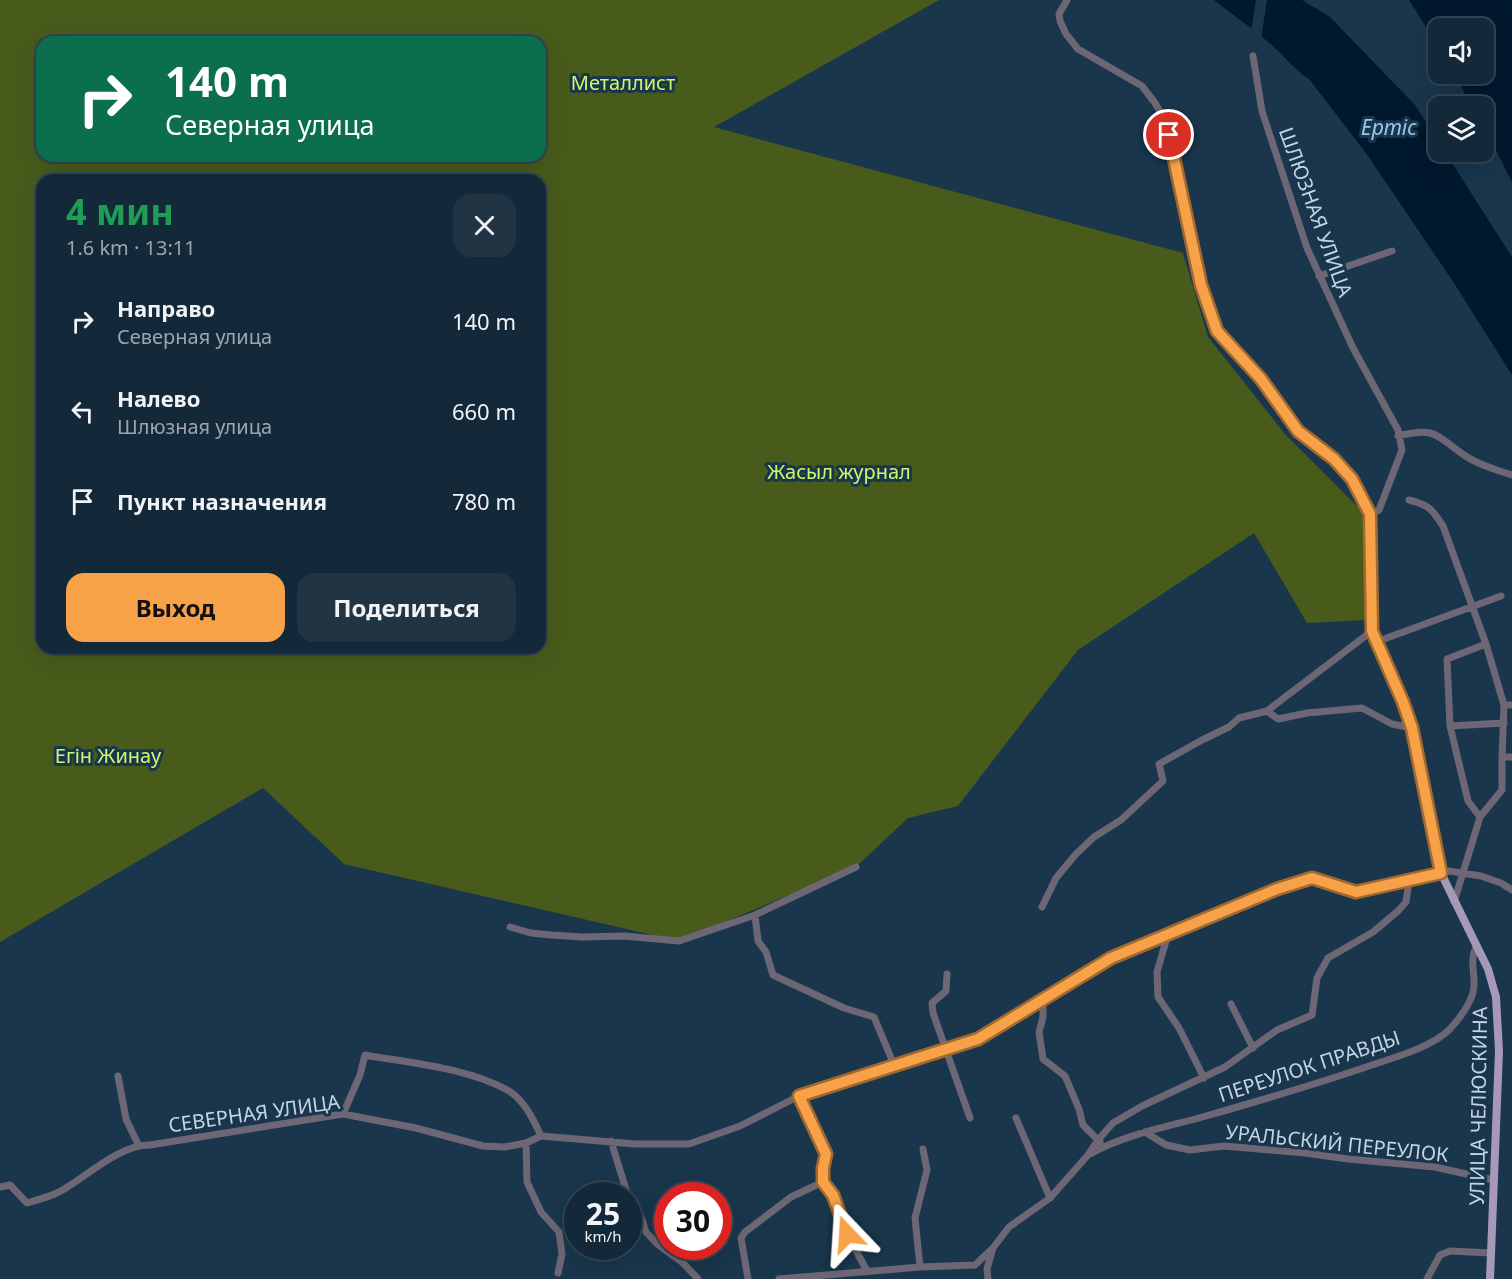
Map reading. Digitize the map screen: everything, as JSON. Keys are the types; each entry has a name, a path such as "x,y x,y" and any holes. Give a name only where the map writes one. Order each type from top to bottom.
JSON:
{"main road":[{"name":"УЛИЦА ЧЕЛЮСКИНА","path":"1441,873 1488,969 1496,997 1498,1025 1490,1279"}],"street":[{"path":"1067,0 1059,14 1060,21 1066,34 1078,49 1142,86 1165,120 1201,285 1217,331 1261,379 1298,431 1334,459 1352,479 1370,514 1372,631 1412,728 1441,873 1449,871 1481,876 1502,883 1512,890"},
{"name":"ШЛЮЗНАЯ УЛИЦА","path":"1253,56 1262,111 1307,248 1338,318 1398,430 1402,450 1379,510 1370,514"},
{"path":"1319,276 1392,251"},
{"path":"1398,436 1420,431 1429,432 1486,467 1512,475"},
{"path":"1409,500 1425,504 1443,526 1486,644 1503,705 1502,790 1480,817 1454,902"},
{"path":"1376,642 1501,596"},
{"path":"1042,907 1056,878 1076,854 1094,837 1120,820 1163,781 1159,764 1229,728 1239,718 1267,711 1372,631"},
{"path":"1480,817 1468,801 1450,726 1447,660 1486,644"},
{"path":"1503,705 1512,705"},
{"path":"1267,711 1278,719 1307,713 1362,708 1392,724 1412,728"},
{"path":"1450,726 1504,723"},
{"path":"1503,757 1512,757"},
{"path":"510,927 531,933 551,935 624,936 680,941 755,915 856,867"},
{"name":"СЕВЕРНАЯ УЛИЦА","path":"0,1187 10,1185 27,1203 58,1192 90,1170 138,1144 150,1145 343,1114 416,1128 483,1146 506,1147 541,1137 689,1144 740,1126 799,1096 978,1039 1111,958 1277,889 1312,878 1356,892 1441,873"},
{"path":"779,1279 920,1267 975,1265 993,1248 1009,1227 1050,1198 1113,1123 1204,1078 1253,1048 1277,1030 1312,1015 1317,978 1328,958 1373,932 1398,911 1406,902 1409,881"},
{"path":"755,915 758,941 766,952 773,975 844,1008 874,1017 894,1065"},
{"path":"1168,934 1156,972 1158,997 1179,1028 1204,1078"},
{"name":"ПЕРЕУЛОК ПРАВДЫ","path":"1088,1155 1106,1145 1145,1132 1320,1083 1404,1054 1440,1037 1450,1029 1466,1009 1474,988 1473,952 1477,946"},
{"path":"947,974 946,991 932,1003 933,1013 970,1118"},
{"path":"1043,999 1043,1017 1039,1032 1043,1059 1065,1077 1079,1109 1083,1125 1106,1145"},
{"path":"1231,1004 1253,1048"},
{"path":"343,1114 360,1076 364,1055 442,1068 472,1076 511,1092 531,1114 541,1137"},
{"path":"118,1076 126,1119 138,1144"},
{"path":"799,1096 826,1154 823,1182 833,1195 847,1234 867,1271"},
{"path":"1016,1118 1050,1198"},
{"name":"УРАЛЬСКИЙ ПЕРЕУЛОК","path":"1145,1132 1166,1145 1190,1150 1224,1146 1305,1153 1436,1167 1493,1180"},
{"path":"612,1141 623,1182"},
{"path":"526,1143 527,1182 541,1212 559,1232 562,1254 558,1273"},
{"path":"920,1267 915,1218 927,1170 923,1149"},
{"path":"748,1279 741,1238 745,1232 791,1197 823,1182"},
{"path":"642,1220 646,1232 657,1244 683,1263 698,1279"},
{"path":"988,1279 987,1269 993,1248"},
{"path":"1427,1279 1440,1255 1449,1251 1491,1253"}],"green space":[{"name":"Жасыл журнал","path":"0,0 939,0 714,127 1183,253 1208,337 1285,434 1366,515 1367,620 1307,623 1254,533 1078,650 958,806 908,818 856,867 679,941 344,864 263,788 0,942"}],"water":[{"name":"Ертіс","path":"1214,0 1302,0 1330,17 1415,105 1428,125 1428,162 1451,162 1512,257 1512,375 1454,283 1366,153 1309,79 1267,41"},
{"name":"Ертіс","path":"1409,0 1512,0 1512,182 1494,147 1494,96 1466,96 1460,84 1494,84 1494,18 1428,18 1428,30"}],"pier":[{"path":"1256,0 1267,0 1261,40 1251,32"}],"route":[{"path":"847,1234 833,1195 823,1182 826,1154 799,1096 978,1039 1111,958 1277,889 1312,878 1356,892 1441,873 1412,728 1372,631 1370,514 1352,479 1334,459 1298,431 1261,379 1217,331 1201,285 1169,135"}],"park label":[{"name":"Металлист","path":"623,82"},
{"name":"Егін Жинау","path":"108,755"}]}
